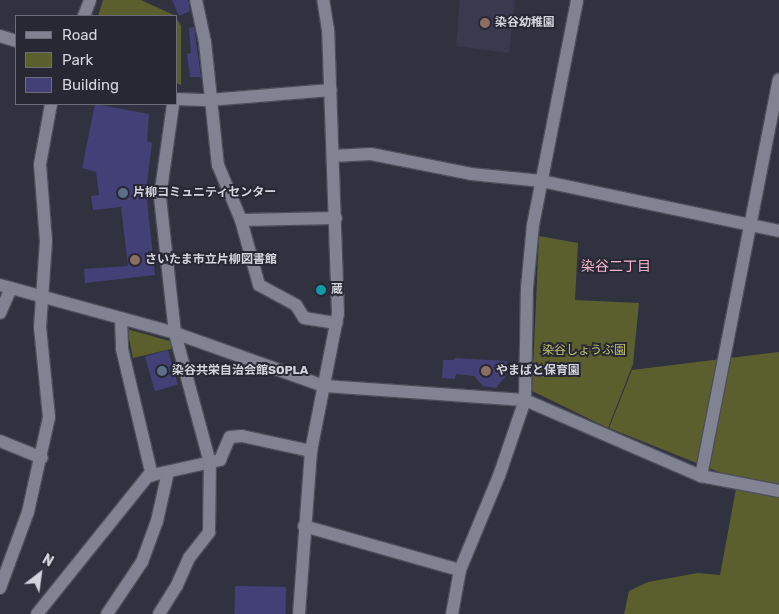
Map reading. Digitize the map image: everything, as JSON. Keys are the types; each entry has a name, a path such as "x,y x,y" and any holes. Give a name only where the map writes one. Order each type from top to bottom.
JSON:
{"street":[{"path":"84,15 90,0"},
{"path":"196,0 205,42 209,100 218,165 241,220 259,285 296,305 304,318 337,323"},
{"path":"299,614 311,451 337,323 336,218 331,90 328,30 323,0"},
{"path":"452,614 460,570 499,476 525,400 530,253 562,64 576,0"},
{"path":"0,36 15,42"},
{"path":"700,476 779,80"},
{"path":"178,99 209,100 331,90"},
{"path":"0,588 28,512 42,458 49,417 40,327 46,240 40,164 51,105"},
{"path":"159,614 177,585 189,558 209,532 210,463 176,334 160,198 173,105"},
{"path":"333,156 371,154 471,174 542,181 779,230"},
{"path":"241,220 336,218"},
{"path":"0,313 5,287 176,334 324,386 525,400 700,476 779,491"},
{"path":"120,318 122,349 152,476"},
{"path":"37,614 152,476 220,460 230,437 242,436 311,451"},
{"path":"0,441 42,458"},
{"path":"107,614 142,562 157,521 168,472"},
{"path":"304,526 460,570"}],"shaded area":[{"name":"染谷幼稚園","path":"460,0 515,0 509,53 456,46"}],"green space":[{"path":"103,0 141,0 174,15 98,15"},
{"path":"178,21 181,26 181,85 178,84"},
{"name":"染谷しょうぶ園","path":"539,236 578,243 575,300 639,303 633,364 608,428 532,391"},
{"path":"127,329 173,342 175,348 133,358"},
{"path":"779,352 779,614 624,614 629,591 648,582 698,573 720,575 736,489 719,472 609,428 632,370"}],"building":[{"path":"172,0 188,0 190,11 179,16"},
{"path":"194,27 201,77 190,77 187,54 191,53 189,28"},
{"name":"片柳コミュニティセンター","path":"95,105 149,114 147,141 152,143 146,191 155,275 85,283 84,269 128,266 121,207 93,210 91,196 99,195 96,172 82,168"},
{"path":"168,350 178,385 155,391 145,357"},
{"path":"454,358 507,361 505,377 496,388 483,386 474,376 456,374 455,379 442,378 443,360 454,360"},
{"path":"235,586 286,587 286,614 235,614"}],"place":[{"name":"染谷幼稚園","path":"485,23"},
{"name":"片柳コミュニティセンター","path":"123,193"},
{"name":"さいたま市立片柳図書館","path":"135,260"},
{"name":"蔵","path":"321,290"},
{"name":"染谷共栄自治会館SOPLA","path":"162,371"},
{"name":"やまばと保育園","path":"486,371"}],"district":[{"name":"染谷二丁目","path":"616,267"}]}
